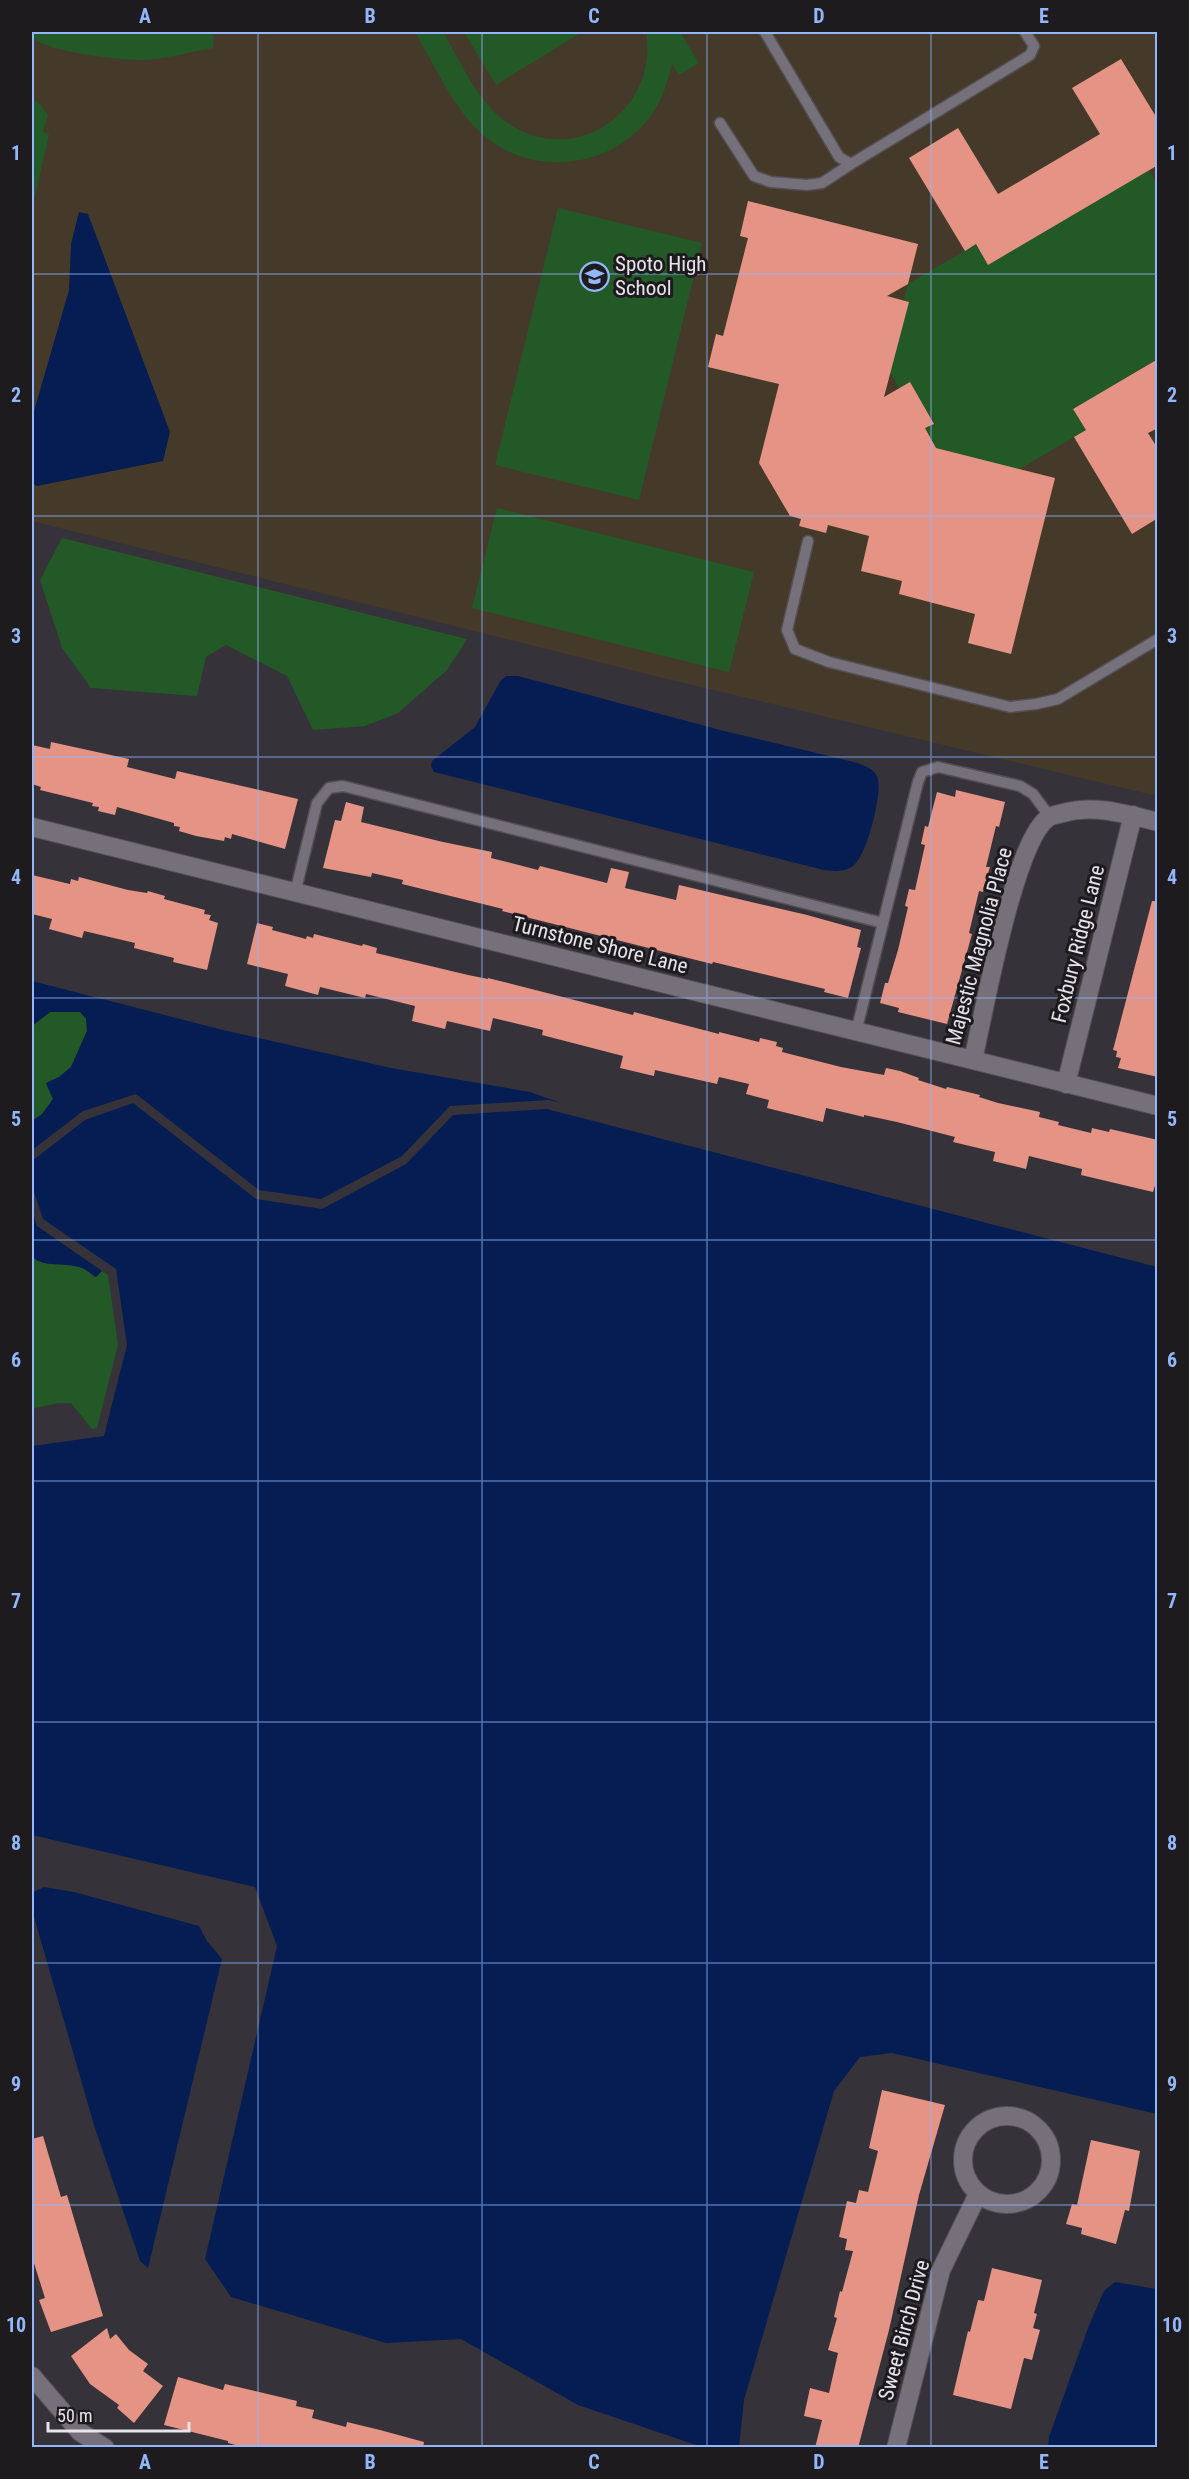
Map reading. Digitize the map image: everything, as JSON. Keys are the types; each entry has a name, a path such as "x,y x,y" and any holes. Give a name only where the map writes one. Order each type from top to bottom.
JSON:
{"street":[{"path":"1050,817 1076,810 1112,810 1158,822"},
{"name":"Foxbury Ridge Lane","path":"1066,1084 1133,816"},
{"name":"Majestic Magnolia Place","path":"973,1060 1021,861 1032,837 1050,817"},
{"name":"Turnstone Shore Lane","path":"32,827 1158,1106"},
{"path":"1008,2115 1023,2118 1036,2126 1045,2137 1051,2150 1052,2164 1049,2177 1041,2189 1031,2199 1010,2204 990,2201 978,2194 968,2182 963,2159 968,2137 979,2125 992,2118 1008,2115"},
{"name":"Sweet Birch Drive","path":"896,2448 941,2270 978,2194"},
{"path":"32,2376 80,2432 105,2448"}],"lane":[{"path":"765,32 840,157 851,164"},
{"path":"720,123 754,176 771,182 807,185 822,183 1030,55 1034,46 1025,32"},
{"path":"808,541 787,630 795,649 829,662 1010,707 1058,699 1158,639"},
{"path":"856,1032 918,782 926,769 938,767 1020,786 1033,794 1050,817"},
{"path":"295,892 317,803 329,788 343,786 883,923"}],"shaded area":[{"name":"Spoto High School","path":"32,32 1157,32 1157,796 659,677 32,521"}],"green space":[{"path":"32,32 214,32 213,48 140,60 99,57 54,48 32,38"},
{"path":"415,32 443,32 479,94 498,116 509,124 535,136 561,139 586,135 608,124 626,107 640,85 647,60 646,32 680,32 699,63 679,75 672,64 665,88 654,111 638,130 619,145 597,155 574,161 550,162 526,158 503,149 482,134 462,112"},
{"path":"464,32 582,32 496,85"},
{"path":"32,100 38,102 48,115 43,132 49,134 32,209"},
{"path":"1149,170 1157,185 1157,359 1094,397 1098,424 1084,402 1073,408 1086,430 1018,470 936,448 925,428 934,423 910,383 899,388 887,367 908,302 904,300 908,284 976,244 989,265 998,259 986,237"},
{"path":"558,208 702,243 639,500 495,465"},
{"path":"497,508 754,572 729,672 472,608"},
{"path":"62,538 467,639 447,670 398,713 365,726 313,730 287,676 226,645 206,657 197,696 91,688 62,648 40,580"},
{"path":"50,1012 80,1012 86,1018 87,1031 71,1067 59,1077 46,1083 53,1099 42,1114 32,1121 32,1026"},
{"path":"32,1257 49,1264 81,1268 95,1277 102,1271 108,1275 118,1345 97,1428 92,1429 71,1403 58,1403 32,1409"}],"water":[{"path":"79,212 88,214 170,432 163,461 37,486 32,483 32,418 69,290 71,244"},
{"path":"506,676 518,676 867,767 877,776 879,787 873,824 860,858 852,867 844,870 824,870 434,772 431,766 432,761 475,727 501,680"},
{"path":"32,981 223,1030 391,1068 530,1092 561,1103 549,1100 450,1106 402,1156 321,1199 259,1190 136,1094 83,1111 32,1150 32,1121 42,1114 53,1099 46,1083 59,1077 71,1067 87,1031 86,1019 80,1012 50,1012 32,1026"},
{"path":"133,1103 256,1199 322,1209 406,1164 453,1115 547,1109 1157,1267 1157,2114 892,2053 860,2057 834,2091 744,2400 739,2447 702,2447 578,2405 461,2339 386,2343 231,2297 205,2259 277,1946 255,1887 32,1835 32,1446 104,1436 127,1345 116,1269 43,1219 32,1186 32,1161 85,1120"},
{"path":"32,1211 37,1226 102,1271 96,1277 81,1268 49,1264 32,1257"},
{"path":"44,1887 74,1892 199,1926 207,1941 222,1959 148,2268 140,2261 94,2125 32,1910 32,1893"},
{"path":"1115,2282 1157,2289 1157,2447 1048,2447 1049,2437 1088,2328 1104,2291"}],"building":[{"path":"1121,59 1158,120 1158,165 988,265 976,244 965,251 909,158 958,128 998,194 1100,134 1072,88"},
{"path":"748,201 918,244 908,284 887,296 909,302 884,397 910,382 934,424 925,428 936,448 1055,478 1011,654 968,643 975,614 899,594 902,581 861,571 869,536 828,525 826,533 799,526 801,519 790,516 759,463 779,384 708,367 716,334 723,336 748,238 740,236"},
{"path":"1158,359 1158,428 1148,433 1158,449 1158,518 1132,534 1074,437 1086,430 1073,409"},
{"path":"51,742 129,759 127,767 175,779 177,771 298,799 285,849 232,834 231,839 225,837 224,841 196,836 179,831 180,827 174,826 174,823 117,807 115,815 98,811 99,807 92,806 93,803 40,790 41,787 32,784 32,745 50,749"},
{"path":"956,790 1005,802 999,827 996,826 986,867 990,867 983,892 979,891 969,933 972,934 947,1024 898,1012 899,1008 880,1003 898,950 908,907 905,906 909,889 915,890 925,845 921,844 925,826 928,827 937,792 955,797"},
{"path":"346,802 364,807 361,822 492,852 491,858 538,870 540,866 607,883 611,868 629,872 625,888 676,900 679,885 861,930 857,947 861,948 848,998 824,992 825,989 713,962 712,964 502,911 503,909 402,884 403,880 372,873 371,877 323,868 335,820 341,821"},
{"path":"32,875 70,884 71,879 78,881 79,877 128,890 147,893 148,891 165,896 164,899 205,910 204,914 211,915 209,920 218,923 207,970 173,962 174,958 134,948 135,943 84,931 82,938 49,929 52,919 32,914"},
{"path":"1152,901 1158,901 1158,1077 1118,1068 1121,1058 1116,1057 1117,1051 1113,1050"},
{"path":"257,923 273,927 272,930 306,939 307,936 313,938 314,934 362,946 363,944 377,948 376,953 488,978 633,1015 634,1012 759,1042 760,1038 777,1042 776,1046 783,1048 782,1052 841,1067 884,1075 886,1068 900,1071 919,1078 918,1080 946,1089 947,1087 980,1095 979,1097 998,1103 1040,1112 1039,1117 1059,1122 1058,1125 1091,1133 1092,1128 1109,1132 1110,1129 1158,1140 1158,1176 1153,1192 1081,1175 1082,1169 1029,1156 1026,1169 993,1161 995,1152 953,1142 955,1137 897,1122 826,1108 823,1122 767,1108 769,1100 746,1094 749,1084 719,1077 717,1084 655,1070 654,1076 620,1068 623,1056 542,1035 543,1030 493,1018 490,1031 447,1021 445,1029 412,1021 415,1006 366,994 365,998 320,987 318,995 285,986 288,974 247,964"},
{"path":"882,2090 945,2105 919,2195 889,2330 858,2448 815,2448 822,2420 804,2416 810,2388 829,2393 838,2353 828,2350 837,2318 834,2317 840,2291 842,2292 853,2251 845,2250 847,2239 839,2237 847,2201 856,2203 859,2190 868,2192 878,2151 869,2148"},
{"path":"43,2136 61,2197 67,2195 103,2316 51,2332 39,2300 45,2298 32,2257 32,2139"},
{"path":"1091,2140 1140,2151 1129,2211 1125,2210 1116,2244 1081,2234 1082,2228 1066,2224 1072,2204 1077,2205"},
{"path":"992,2268 1042,2280 1033,2328 1040,2330 1032,2360 1024,2358 1011,2409 953,2395 968,2331 970,2332 978,2300 984,2301"},
{"path":"107,2328 110,2339 116,2334 129,2350 148,2364 143,2371 163,2386 134,2423 117,2408 119,2405 90,2384 71,2356"},
{"path":"178,2377 223,2390 225,2384 297,2401 296,2406 314,2410 312,2418 346,2427 347,2422 380,2430 424,2442 423,2448 247,2448 164,2425"}],"place":[{"name":"Spoto High School","path":"594,276"}]}
